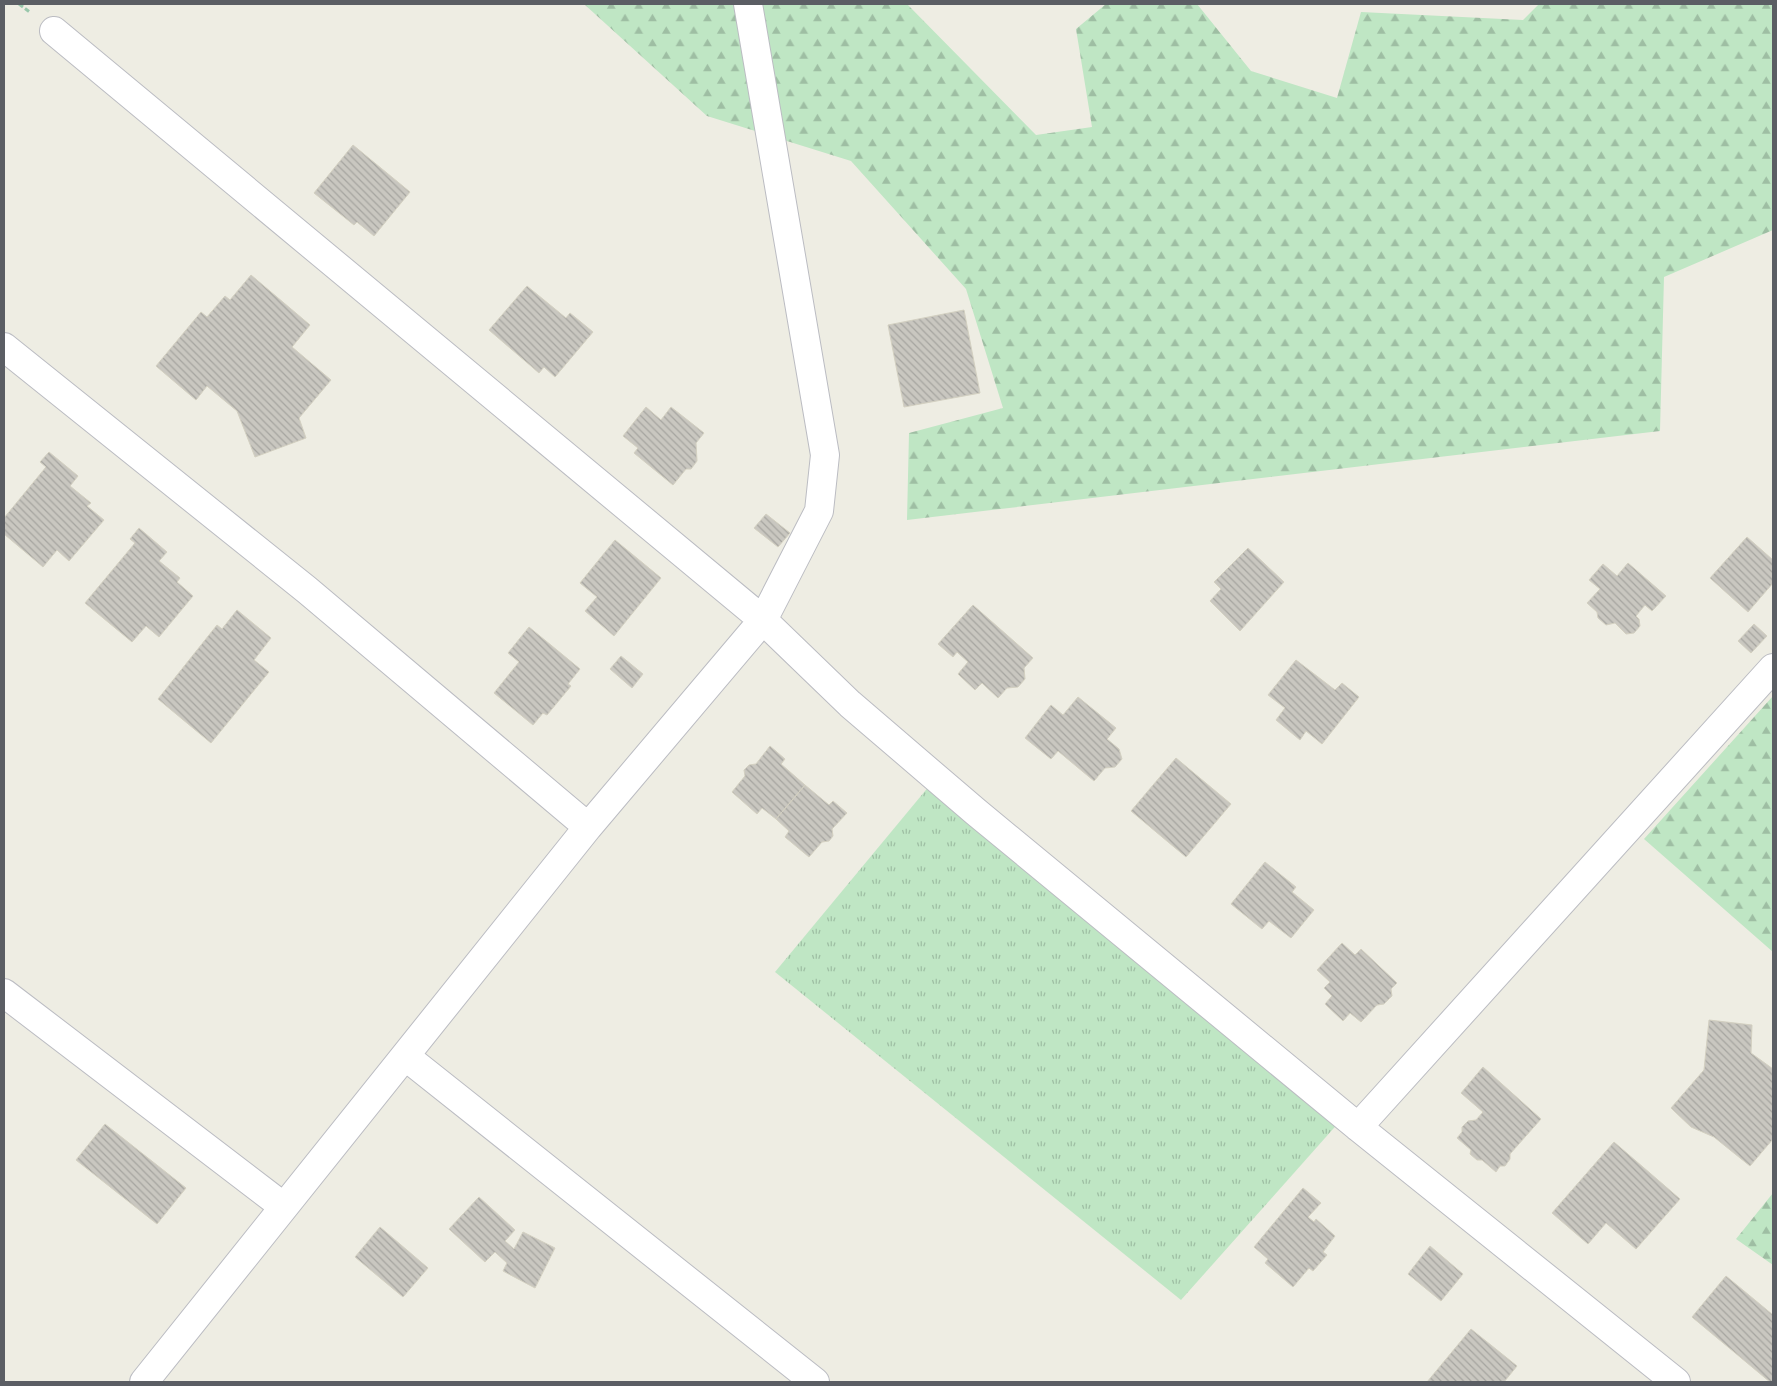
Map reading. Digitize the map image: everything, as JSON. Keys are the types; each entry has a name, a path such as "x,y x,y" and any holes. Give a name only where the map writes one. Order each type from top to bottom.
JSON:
{"street":[{"path":"144,1382 588,826 762,620 819,511 825,455 748,4"},
{"path":"54,31 762,620 850,704 976,812 1358,1127 1676,1382"},
{"path":"4,347 307,590 588,826"},
{"path":"1358,1127 1773,668"},
{"path":"4,993 284,1207"},
{"path":"405,1056 815,1382"}],"green space":[{"path":"584,4 907,4 1036,135 1092,127 1076,29 1106,4 1197,4 1251,71 1337,98 1361,12 1523,20 1539,4 1773,4 1773,230 1664,277 1660,431 907,520 909,433 1003,408 966,289 851,161 707,116"},
{"path":"1773,696 1773,952 1644,839"},
{"path":"930,785 1341,1120 1181,1300 775,972"},
{"path":"1773,1193 1773,1265 1736,1239"}],"building":[{"path":"353,145 410,192 374,236 357,222 354,225 314,193"},
{"path":"251,275 310,325 292,347 331,380 299,418 306,438 255,457 237,411 207,386 196,400 156,366 201,312 207,317 225,296 230,300"},
{"path":"527,286 566,318 570,313 593,332 555,377 544,367 539,373 489,330"},
{"path":"964,310 980,393 904,407 888,325"},
{"path":"646,407 661,420 671,407 704,433 696,443 697,461 691,469 686,469 673,485 634,453 638,448 623,436"},
{"path":"49,452 78,476 70,486 91,503 87,506 104,520 69,561 57,550 43,567 4,534 4,518 46,467 40,462"},
{"path":"766,514 790,533 778,547 754,528"},
{"path":"139,528 167,552 159,561 180,578 177,582 193,596 159,637 146,626 132,642 85,603 135,543 130,539"},
{"path":"1747,537 1773,560 1773,583 1748,612 1710,578"},
{"path":"615,540 661,578 614,636 585,611 597,597 580,583"},
{"path":"1248,548 1284,582 1240,631 1210,601 1221,589 1214,582"},
{"path":"1628,563 1666,596 1652,611 1645,605 1636,616 1639,619 1640,626 1634,633 1626,634 1615,623 1606,625 1598,618 1597,612 1587,603 1600,589 1589,580 1603,564 1617,576"},
{"path":"973,605 1033,658 1024,668 1025,679 1018,687 1007,688 998,698 982,683 975,690 958,674 968,662 957,652 953,657 938,644"},
{"path":"237,610 271,638 254,660 269,672 211,743 158,699 217,625 222,629"},
{"path":"1754,624 1767,636 1751,653 1738,641"},
{"path":"529,627 580,669 568,684 571,686 547,715 543,713 533,725 494,693 519,662 508,653"},
{"path":"621,656 643,674 632,688 610,669"},
{"path":"1296,660 1335,690 1342,683 1359,697 1322,744 1306,731 1300,740 1276,720 1285,708 1268,695"},
{"path":"1078,697 1116,728 1107,739 1119,749 1122,759 1115,767 1105,768 1094,781 1058,751 1051,759 1025,738 1051,705 1063,715"},
{"path":"770,746 785,759 781,764 805,785 776,819 762,808 757,814 732,792 745,776 744,770 749,765 756,764"},
{"path":"1176,758 1231,804 1186,857 1131,811"},
{"path":"805,785 829,805 833,801 847,813 832,829 833,836 829,841 822,842 809,857 785,837 789,831 776,819"},
{"path":"1265,862 1296,887 1292,892 1314,910 1291,938 1269,921 1262,929 1231,904"},
{"path":"1342,943 1355,955 1361,949 1397,983 1391,989 1392,996 1384,1004 1377,1005 1361,1022 1350,1013 1343,1021 1325,1004 1332,996 1324,988 1330,982 1317,970"},
{"path":"1709,1020 1752,1025 1751,1053 1773,1069 1773,1139 1750,1166 1714,1137 1691,1127 1671,1108 1704,1070"},
{"path":"1483,1067 1541,1119 1510,1154 1510,1159 1505,1166 1500,1166 1496,1172 1482,1160 1477,1160 1470,1154 1471,1150 1457,1138 1462,1132 1462,1127 1468,1121 1476,1120 1483,1112 1461,1093"},
{"path":"105,1124 186,1188 157,1224 76,1160"},
{"path":"1614,1142 1680,1199 1636,1249 1606,1223 1588,1244 1552,1213"},
{"path":"1303,1188 1321,1203 1308,1217 1314,1222 1316,1219 1335,1236 1323,1252 1327,1255 1313,1271 1309,1268 1293,1287 1265,1263 1268,1259 1254,1247"},
{"path":"479,1197 515,1230 505,1241 514,1249 523,1232 555,1248 535,1288 503,1271 507,1263 495,1252 485,1262 449,1229"},
{"path":"380,1227 428,1268 403,1297 355,1257"},
{"path":"1430,1246 1463,1274 1441,1301 1408,1274"},
{"path":"1726,1276 1773,1315 1773,1382 1770,1382 1692,1317"},
{"path":"1471,1329 1517,1366 1504,1382 1427,1382"}]}
